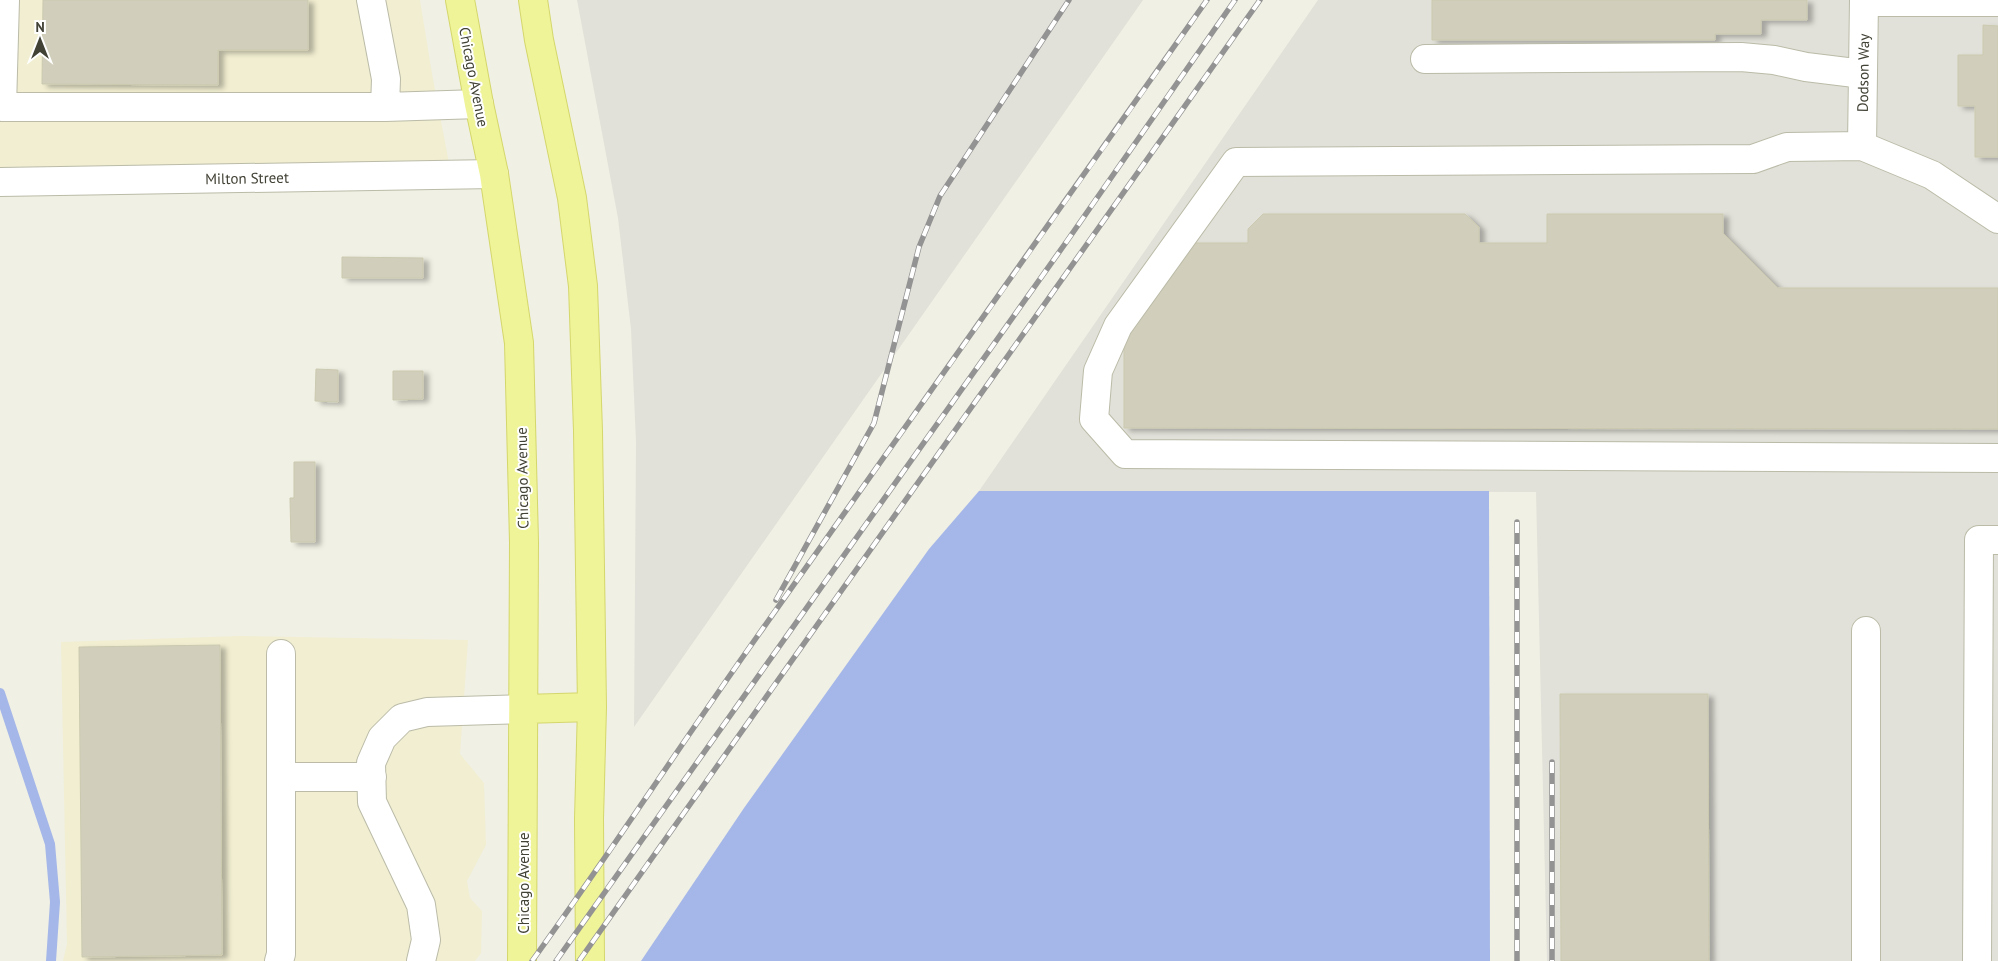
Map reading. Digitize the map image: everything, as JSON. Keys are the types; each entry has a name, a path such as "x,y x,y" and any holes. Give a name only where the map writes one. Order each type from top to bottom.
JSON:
{"main road":[{"name":"Chicago Avenue","path":"460,0 494,174 519,343 524,542 522,961"},
{"path":"533,0 572,198 583,286 588,431 592,707 590,961"},
{"path":"524,709 592,707"}],"street":[{"path":"5,0 2,107 385,107 479,104"},
{"path":"371,0 386,78 385,107"},
{"path":"1864,1 1998,2"},
{"name":"Dodson Way","path":"1862,146 1864,1"},
{"path":"1425,59 1741,57 1774,60 1806,67 1863,74"},
{"path":"1998,219 1932,175 1862,146 1788,146 1753,159 1236,162 1118,326 1098,371 1094,419 1124,454 1998,458"},
{"name":"Milton Street","path":"0,182 494,174"},
{"path":"1977,961 1988,868 1979,540 1998,540"},
{"path":"1866,631 1866,961"},
{"path":"279,961 281,954 281,654"},
{"path":"421,961 426,940 421,905 372,802 371,763 382,738 402,718 427,712 524,709"},
{"path":"281,777 372,777"}],"shaded area":[{"path":"0,0 420,0 449,163 0,167"},
{"path":"577,0 1143,0 634,727 636,442 631,329 618,218"},
{"path":"1318,0 1998,0 1998,961 1547,961 1536,492 979,491"},
{"path":"240,636 468,640 460,754 484,783 486,845 467,881 470,898 482,911 481,953 475,961 63,961 67,944 61,642"}],"water":[{"path":"979,491 1489,491 1490,961 641,961 744,808 929,549"}],"building":[{"path":"43,0 308,0 308,50 218,50 218,85 42,84"},
{"path":"1432,0 1807,0 1807,20 1761,20 1761,34 1715,34 1715,40 1432,40"},
{"path":"1983,25 1998,26 1998,157 1975,157 1975,106 1958,106 1958,55 1983,55"},
{"path":"1263,214 1465,214 1479,227 1479,243 1547,243 1547,214 1723,214 1723,233 1778,288 1998,288 1998,429 1124,428 1124,340 1192,243 1248,243 1248,229"},
{"path":"342,257 423,258 423,278 342,278"},
{"path":"316,369 338,370 338,402 315,401"},
{"path":"393,371 423,371 423,399 393,400"},
{"path":"294,462 315,462 315,542 291,542 290,498 294,498"},
{"path":"220,645 222,955 82,957 79,647"},
{"path":"1560,694 1708,694 1709,961 1561,961"}],"waterway":[{"path":"0,693 50,844 55,902 51,961"}],"railway":[{"path":"776,600 874,423 919,247 940,196 1069,0"},
{"path":"532,961 754,641 1207,0"},
{"path":"556,961 1067,241 1235,0"},
{"path":"579,961 1260,0"},
{"path":"1517,522 1517,961"},
{"path":"1552,762 1552,961"}]}
